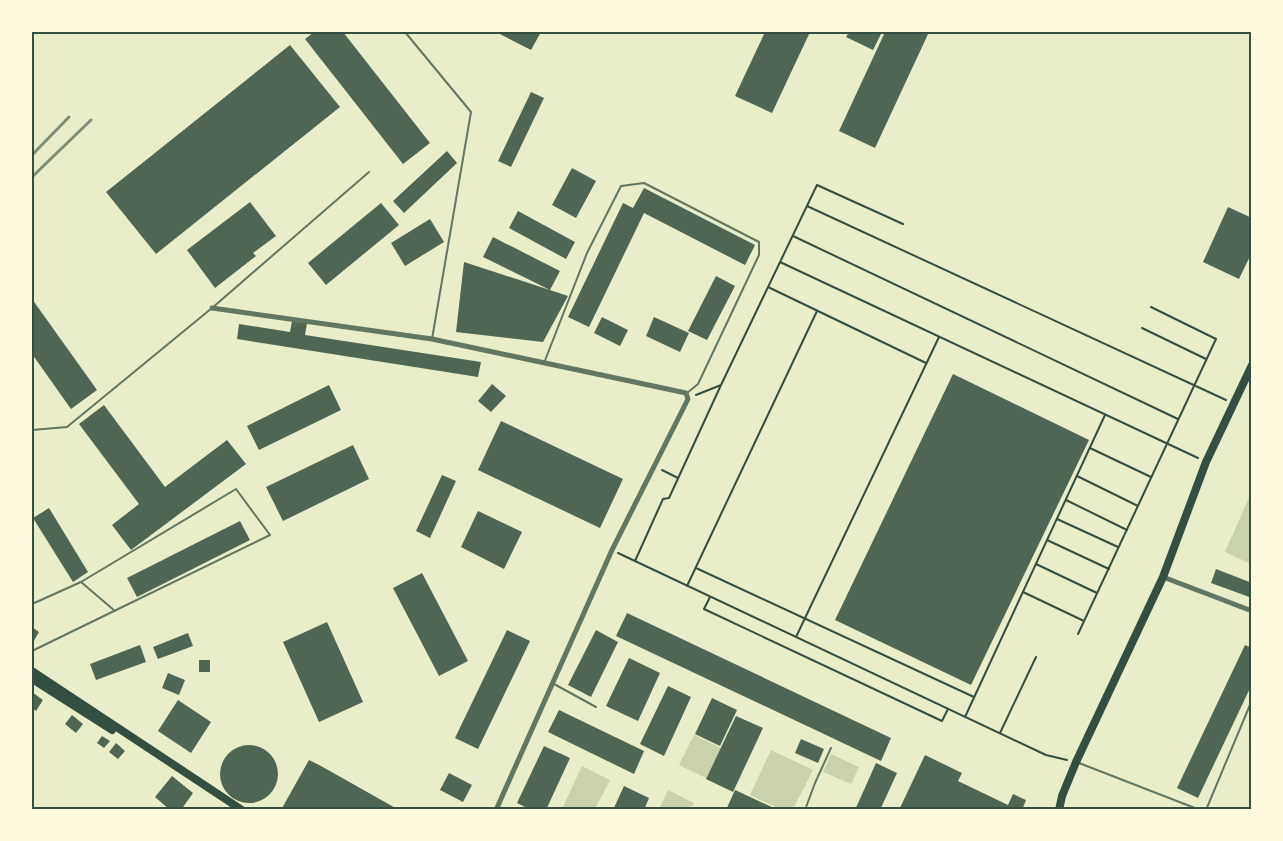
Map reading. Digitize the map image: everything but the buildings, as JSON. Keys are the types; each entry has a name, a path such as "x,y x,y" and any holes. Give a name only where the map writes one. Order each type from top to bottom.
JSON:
{"main road":[{"path":"1059,810 1062,796 1076,762 1163,576 1206,462 1251,365"},
{"path":"32,671 242,810"},
{"path":"32,680 234,810"}],"street":[{"path":"212,308 432,339 687,396 612,550 496,810"},
{"path":"1163,576 1251,611"}],"lane":[{"path":"405,32 471,112 432,339"},
{"path":"32,430 67,428 212,308 369,172"},
{"path":"543,363 587,253 621,186 644,183 759,242 759,255 698,384 687,396"},
{"path":"32,604 81,582 236,489 270,535 32,651"},
{"path":"81,582 115,611"},
{"path":"552,683 596,707"},
{"path":"1206,810 1251,700"},
{"path":"805,810 831,748"},
{"path":"1076,762 1200,810"},
{"path":"1243,810 1251,809"}],"path":[{"path":"635,561 663,499 669,498 817,185 903,224"},
{"path":"807,206 1234,404"},
{"path":"792,236 1178,419"},
{"path":"780,262 1206,462"},
{"path":"768,287 926,363"},
{"path":"1078,634 1216,339 1151,307"},
{"path":"687,586 817,310"},
{"path":"1142,328 1206,359"},
{"path":"796,637 939,337"},
{"path":"687,396 721,385"},
{"path":"964,717 1105,416"},
{"path":"1090,448 1151,477"},
{"path":"654,466 678,477"},
{"path":"1077,476 1138,506"},
{"path":"1066,500 1127,530"},
{"path":"1057,519 1118,547"},
{"path":"1047,540 1108,569"},
{"path":"612,550 1046,755 1076,762"},
{"path":"1036,564 1097,593"},
{"path":"696,568 974,697"},
{"path":"1023,592 1084,621"},
{"path":"710,597 704,609 866,686 942,721 948,709"},
{"path":"1000,733 1036,657"}],"green space":[{"path":"1251,493 1252,564 1225,552"},
{"path":"694,735 721,748 706,778 679,765"},
{"path":"771,750 813,770 793,809 780,809 750,795"},
{"path":"831,754 859,767 851,784 823,772"},
{"path":"582,766 610,780 595,809 562,809"},
{"path":"668,790 694,803 690,809 659,809"}],"railway":[{"path":"32,155 69,117"},
{"path":"32,177 91,120"}]}
